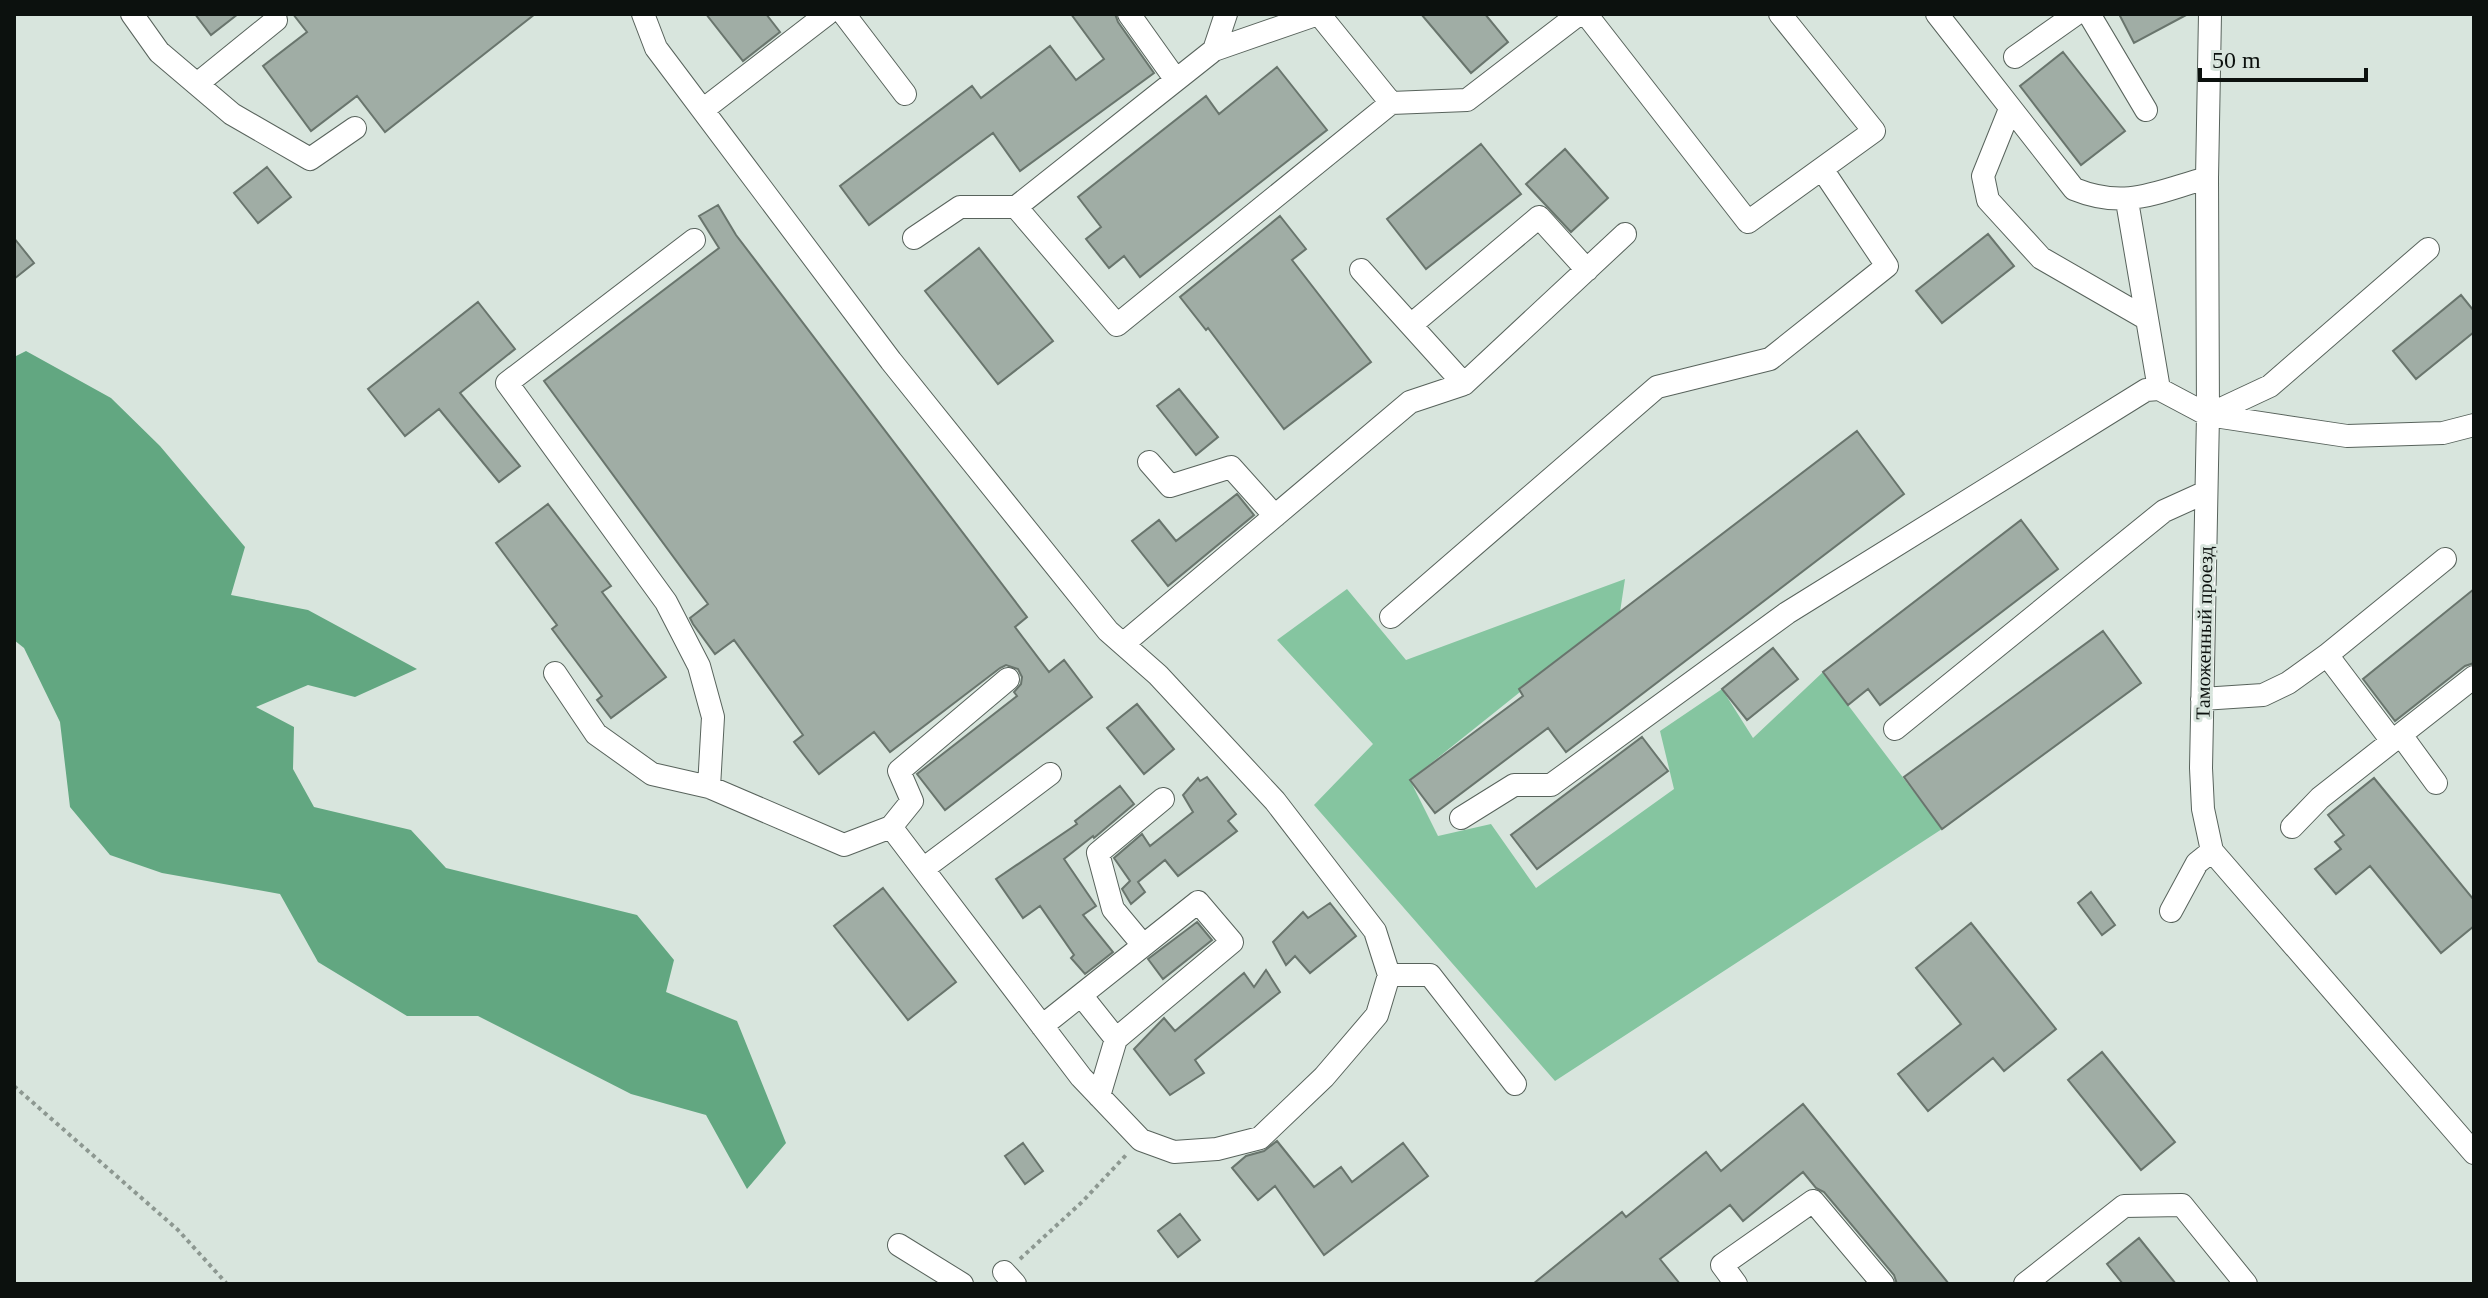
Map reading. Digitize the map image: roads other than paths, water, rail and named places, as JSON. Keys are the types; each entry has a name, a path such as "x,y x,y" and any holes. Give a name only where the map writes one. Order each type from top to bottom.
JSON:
{"street":[{"path":"132,14 159,52 232,114 310,159 355,128"},
{"path":"643,14 656,48 891,361 1108,631 1158,675 1275,801 1375,931 1389,975 1377,1015 1324,1077 1260,1138 1217,1149 1174,1152 1141,1140 1099,1096 1042,1026 891,827"},
{"path":"704,109 827,14"},
{"path":"844,14 905,94"},
{"path":"1129,14 1176,80"},
{"path":"1214,50 1226,14"},
{"path":"914,238 960,207 1016,207 1214,50 1319,14 1391,103"},
{"path":"1016,207 1117,325 1391,103 1467,100 1579,14"},
{"path":"1586,14 1748,222 1874,131 1780,14"},
{"path":"1937,14 2074,189 2096,198 2127,201 2207,178"},
{"path":"2015,57 2076,14"},
{"path":"2089,14 2146,110"},
{"name":"Таможенный проезд","path":"2210,14 2208,415 2202,699 2203,809 2212,851 2474,1153"},
{"path":"197,84 276,20"},
{"path":"2010,109 1983,176 1988,200 2041,258 2147,319"},
{"path":"1391,617 1657,387 1770,359 1887,266 1822,169"},
{"path":"2127,201 2159,389"},
{"path":"1411,325 1539,217 1587,270"},
{"path":"1123,644 1410,402 1464,384 1625,234"},
{"path":"694,240 507,383 666,602 699,666 713,717 709,787"},
{"path":"2208,415 2270,386 2428,249"},
{"path":"1361,270 1464,384"},
{"path":"1461,818 1514,785 1551,785 1787,613 2146,390 2159,389 2208,415 2347,436 2443,433 2474,425"},
{"path":"1149,462 1170,486 1231,467 1275,516"},
{"path":"1895,729 2164,511 2206,492"},
{"path":"2202,699 2263,695 2288,683 2445,559"},
{"path":"2327,655 2436,783"},
{"path":"555,673 596,734 652,774 709,787 844,845 891,827 912,801 899,771 1008,679"},
{"path":"2292,827 2320,798 2474,677"},
{"path":"923,869 1050,774"},
{"path":"1143,945 1113,909 1098,853 1163,799"},
{"path":"2171,911 2197,863 2212,851"},
{"path":"1042,1026 1198,902 1232,942 1116,1039 1099,1096"},
{"path":"1389,975 1430,975 1515,1084"},
{"path":"1081,995 1116,1039"},
{"path":"1736,1284 1722,1265 1813,1201 1883,1284"},
{"path":"2025,1284 2124,1206 2167,1205 2182,1205 2246,1284"},
{"path":"899,1245 962,1284"}]}
